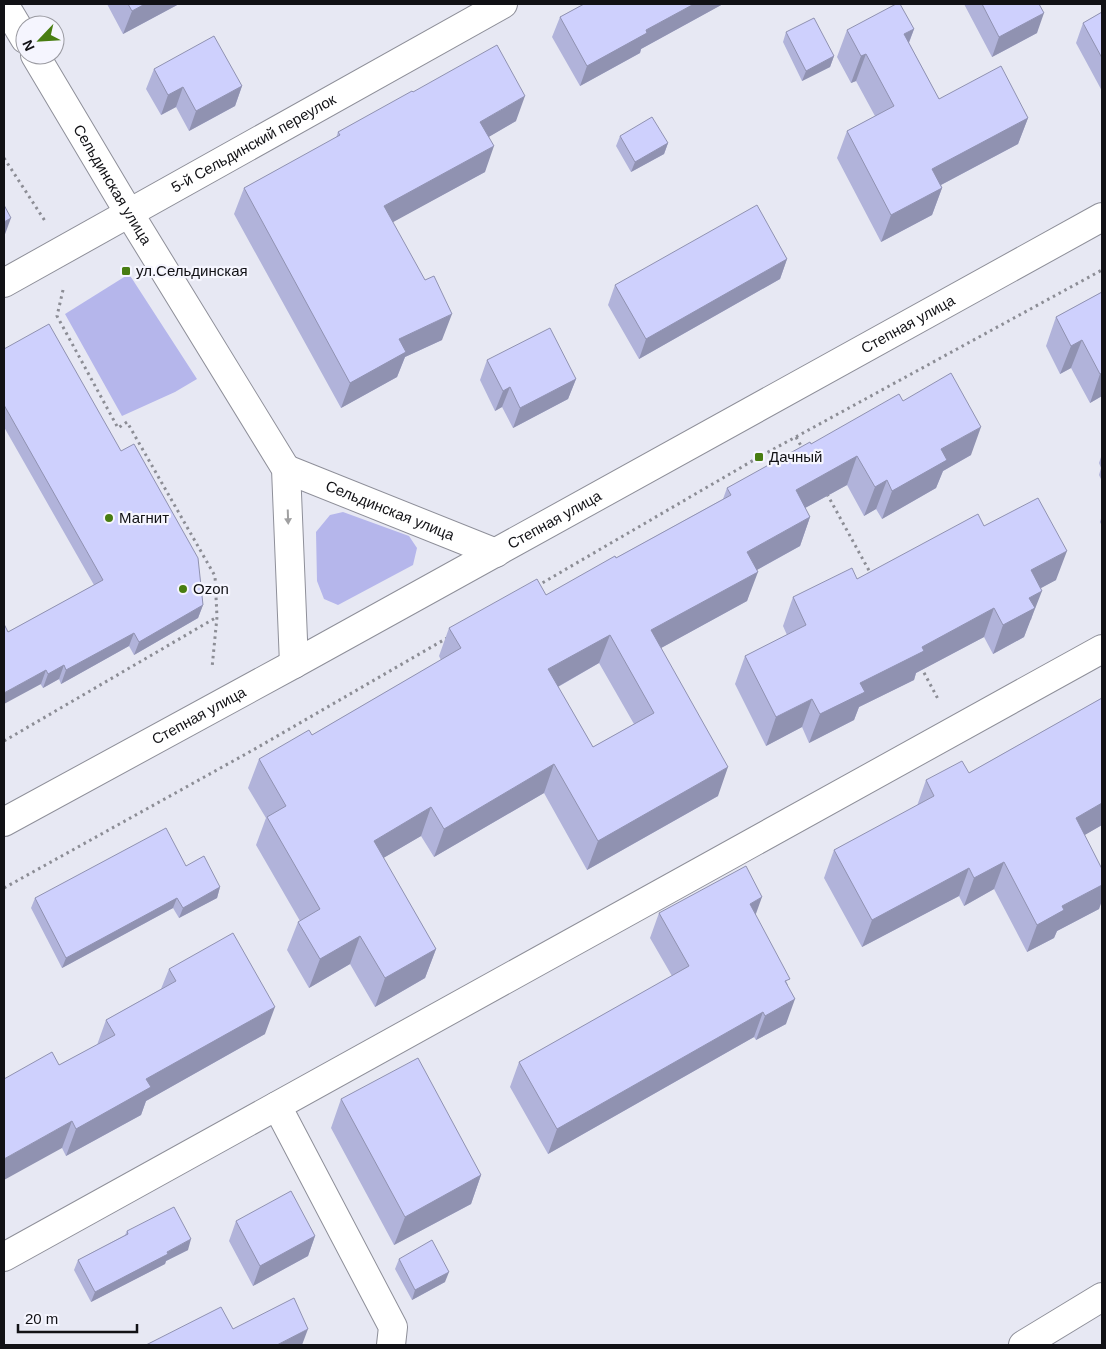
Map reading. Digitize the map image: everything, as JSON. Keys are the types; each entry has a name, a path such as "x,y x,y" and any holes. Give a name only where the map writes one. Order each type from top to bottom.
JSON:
{"street":[{"path":"4,4 15,22"},
{"name":"5-й Сельдинский переулок","path":"4,283 503,4"},
{"name":"Сельдинская улица","path":"40,65 286,468 294,664"},
{"name":"Степная улица","path":"4,822 496,553 1102,217"},
{"name":"Сельдинская улица","path":"286,468 496,553"},
{"path":"4,1257 1102,649"},
{"path":"277,1106 393,1327 391,1345"},
{"path":"1023,1345 1102,1297"}],"path":[{"path":"4,158 54,234 70,264 57,316 118,428 127,422 215,576 217,616 211,673"},
{"path":"536,586 796,437 1102,270"},
{"path":"796,437 805,454"},
{"path":"824,489 876,584"},
{"path":"4,741 217,616"},
{"path":"4,888 253,750 450,636"},
{"path":"918,661 956,730"}],"shaded area":[{"path":"129,274 197,379 175,392 122,416 65,314"},
{"path":"343,512 409,536 417,548 413,565 338,605 324,599 317,581 316,532 330,515"}],"building":[{"path":"128,4 145,4 132,11"},
{"path":"584,4 694,4 646,30 647,33 587,66 560,17"},
{"path":"896,4 900,4 914,29 904,34 939,99 1001,66 1028,118 932,169 942,188 891,215 847,131 894,106 866,54 861,56 847,30"},
{"path":"982,4 1039,4 1044,13 999,37"},
{"path":"1102,12 1102,58 1083,23"},
{"path":"814,18 834,56 806,71 786,32"},
{"path":"214,36 242,86 196,111 183,87 168,95 154,69"},
{"path":"497,45 525,96 480,122 494,146 384,206 425,280 434,276 452,314 399,339 406,352 350,383 244,188 340,135 338,132"},
{"path":"652,117 668,143 635,162 620,136"},
{"path":"4,205 11,218 4,222"},
{"path":"757,205 787,259 646,339 615,285"},
{"path":"1102,292 1102,373 1100,374 1082,340 1071,346 1056,317"},
{"name":"Магнит","path":"49,324 121,451 134,444 198,558 203,605 139,642 134,633 66,670 64,665 48,674 46,670 4,693 4,624 8,632 103,580 4,405 4,349"},
{"path":"550,328 576,379 520,408 510,387 503,391 487,360"},
{"path":"951,373 981,427 941,449 947,460 892,491 887,480 875,487 857,456 796,490 810,517 747,552 758,572 651,630 728,767 598,841 554,764 444,829 431,807 374,841 436,949 385,978 360,936 320,959 298,922 320,909 267,817 286,806 259,759 309,730 312,735 461,648 449,628 537,579 546,595 731,495 727,488 810,442 811,444 899,394 903,401","holes":["610,635 654,713 593,747 548,669"]},
{"path":"1038,498 1067,551 1031,570 1042,591 1029,598 1035,608 1003,625 994,608 922,647 924,651 860,683 865,692 820,714 812,699 776,717 745,656 806,625 793,597 852,568 857,579 978,514 984,526"},
{"path":"1102,698 1102,803 1076,818 1102,869 1102,885 1062,906 1064,910 1037,925 1004,862 974,878 969,868 872,920 834,850 934,796 926,780 962,761 969,773"},
{"path":"166,828 186,866 204,856 220,887 183,908 177,898 66,958 35,898"},
{"path":"746,866 762,897 750,904 790,979 785,981 795,999 765,1016 763,1012 557,1129 519,1062 689,966 659,913"},
{"path":"233,933 275,1007 146,1079 151,1087 76,1129 72,1121 4,1159 4,1079 52,1052 59,1065 115,1035 106,1020 176,981 169,969"},
{"path":"418,1058 481,1175 405,1217 341,1099"},
{"path":"291,1191 315,1236 260,1266 236,1221"},
{"path":"174,1207 191,1239 167,1252 168,1254 95,1292 78,1260 128,1234 127,1231"},
{"path":"432,1240 449,1272 415,1290 399,1259"},
{"path":"294,1298 308,1329 277,1345 146,1345 221,1307 233,1329"}],"place":[{"name":"ул.Сельдинская","path":"126,271"},
{"name":"Дачный","path":"759,457"},
{"name":"Магнит","path":"109,518"},
{"name":"Ozon","path":"183,589"}]}
